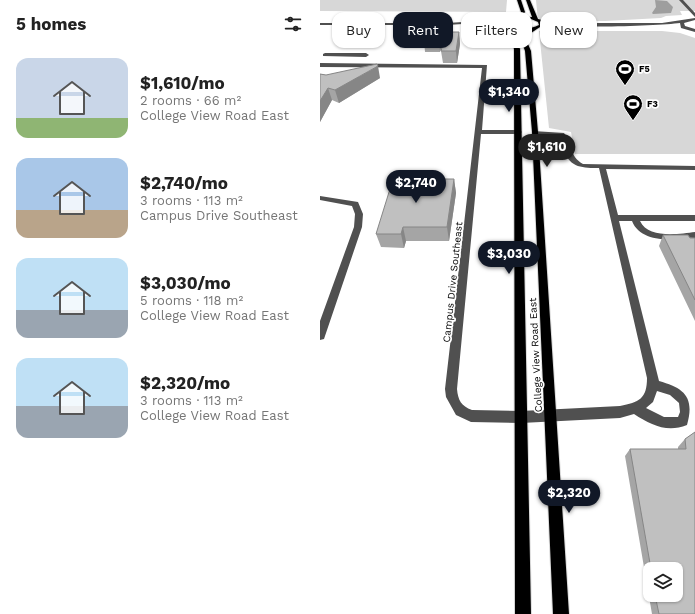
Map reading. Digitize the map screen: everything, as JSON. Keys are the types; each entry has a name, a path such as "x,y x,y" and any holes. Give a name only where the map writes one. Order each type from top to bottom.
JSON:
{"main road":[{"path":"519,0 523,12"},
{"path":"528,0 541,25 534,29"},
{"path":"532,19 538,20"},
{"name":"College View Road East","path":"534,29 522,37 528,52 535,132 561,614"},
{"name":"College View Road East","path":"517,48 519,132 523,614"}],"street":[{"path":"681,0 689,14 682,25 692,30"},
{"path":"686,8 695,16"},
{"path":"538,20 568,24 670,23 695,19"},
{"path":"320,24 461,23"},
{"path":"534,29 664,26 692,30"},
{"path":"360,65 368,49"},
{"path":"325,55 366,55"},
{"name":"Campus Drive Southeast","path":"320,65 485,66 451,388 452,397 460,411 471,416 521,417 620,412 636,408"},
{"path":"479,132 519,132"},
{"path":"535,132 562,134 566,141 568,155 577,164 587,167 695,168"},
{"path":"602,167 653,378 653,384 653,390 648,399 636,408 652,419 665,424 675,424 683,421 686,414 687,403 681,395 671,389 653,384"},
{"path":"320,198 355,204 360,214 358,227 320,336"},
{"path":"614,218 695,218"},
{"path":"635,218 639,227 645,232 653,235 695,235"}],"shaded area":[{"path":"320,0 507,0 506,12 320,11"},
{"path":"536,0 695,0 695,11 680,11 682,15 666,16 661,18 597,21 597,12 540,12 540,21 538,21"},
{"path":"655,0 667,1 673,7 671,13 653,14 652,13 656,7"},
{"path":"597,31 662,31 680,33 695,38 695,154 575,154 571,132 549,128 541,48 597,48"}],"building":[{"path":"453,32 459,32 456,51 441,51 442,48 453,48"},
{"path":"377,64 378,66 335,90 328,88 320,101 320,74 326,75"},
{"path":"394,176 418,176 418,179 454,179 447,227 403,227 401,234 376,234"},
{"path":"663,235 688,235 690,238 695,238 695,300"},
{"path":"695,432 695,614 659,614 656,602 683,602 683,562 650,562 630,449 686,449 685,439"}],"place":[{"name":"F5","path":"625,86"},
{"name":"F3","path":"633,121"}]}
